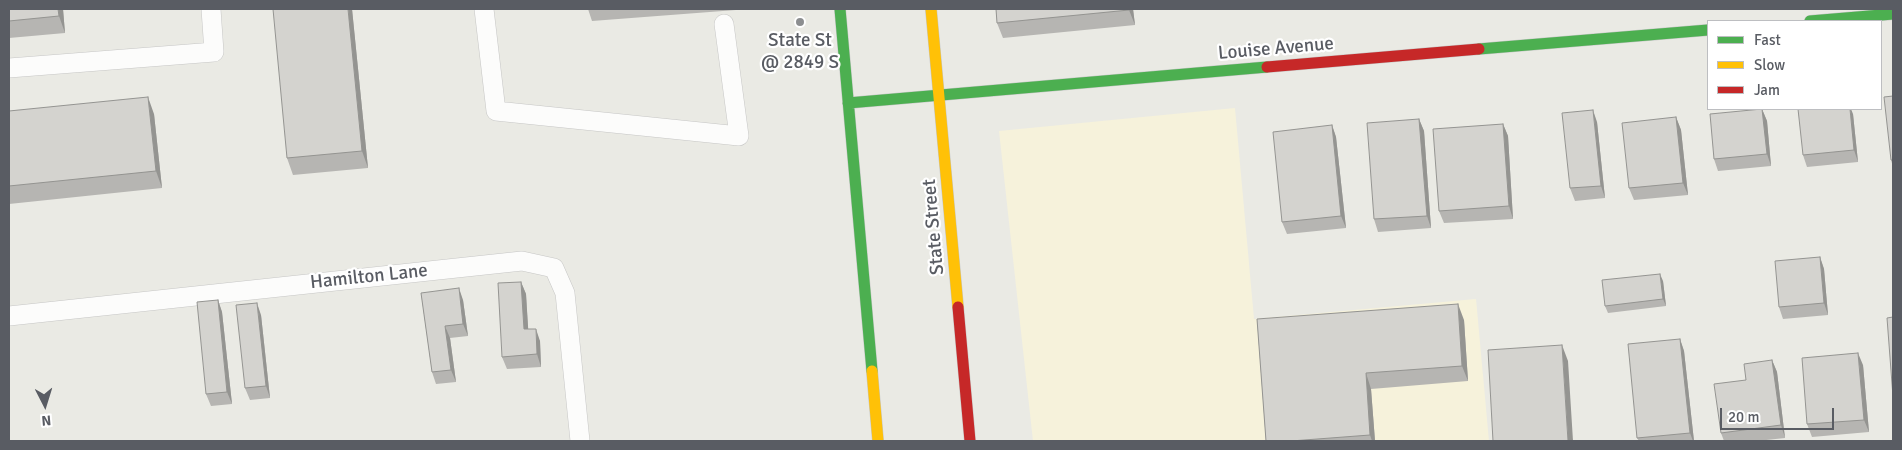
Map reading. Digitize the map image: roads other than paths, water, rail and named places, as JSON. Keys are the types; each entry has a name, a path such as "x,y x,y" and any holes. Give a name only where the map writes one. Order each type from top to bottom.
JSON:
{"street":[{"path":"840,9 878,441"},
{"name":"State Street","path":"932,9 970,441"},
{"path":"1822,20 1893,14"},
{"name":"Louise Avenue","path":"848,103 1707,30"}],"lane":[{"path":"9,68 214,52 211,9"},
{"path":"484,9 496,111 739,136 724,24"},
{"name":"Hamilton Lane","path":"9,316 522,261 554,268 565,293 580,441"}],"place":[{"name":"State St @ 2849 S","path":"800,22"}]}
